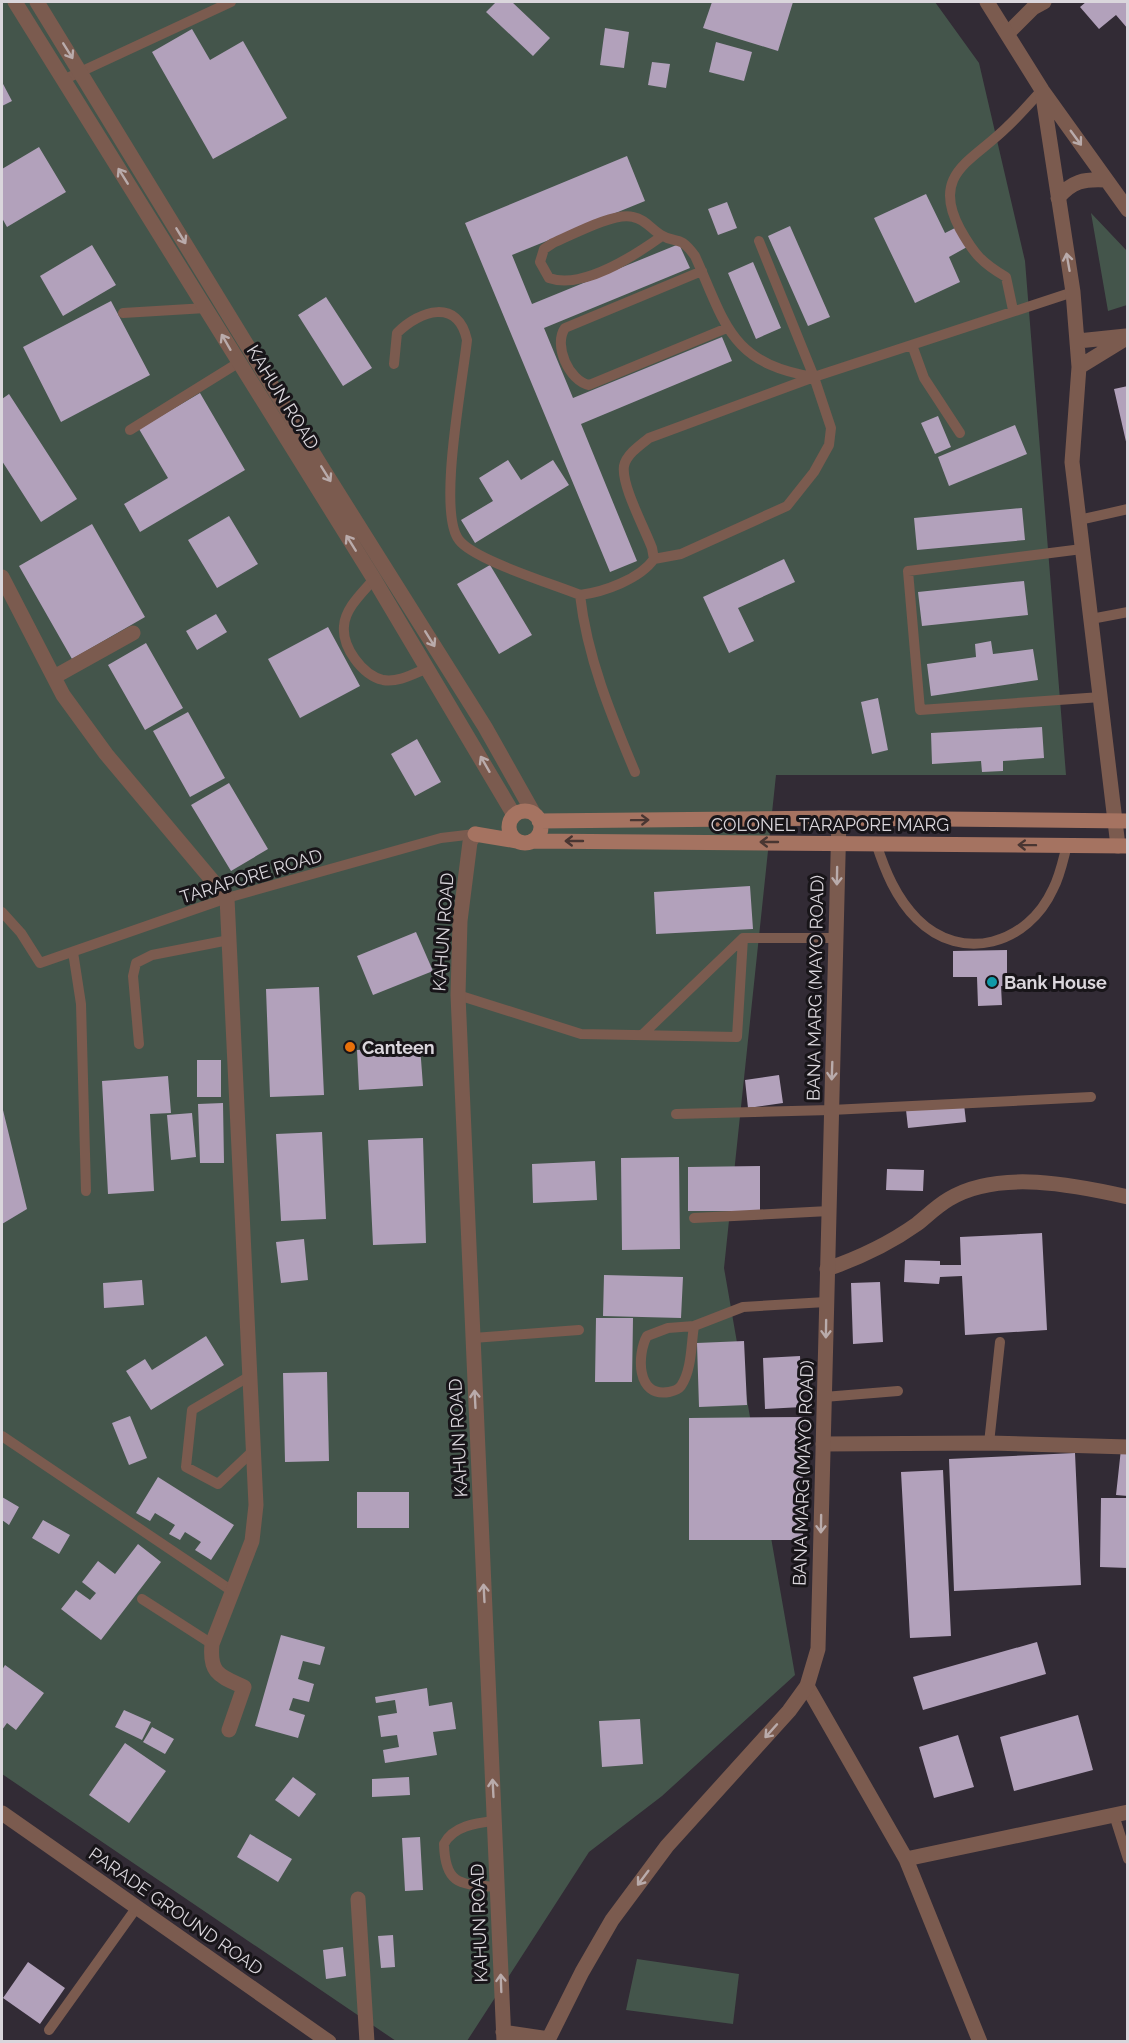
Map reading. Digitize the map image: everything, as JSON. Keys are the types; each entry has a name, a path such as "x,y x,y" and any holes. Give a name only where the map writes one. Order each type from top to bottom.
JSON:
{"main road":[{"path":"475,834 524,810 537,817 540,833 525,841 510,834 512,817"},
{"name":"COLONEL TARAPORE MARG","path":"537,817 1122,821"},
{"name":"COLONEL TARAPORE MARG","path":"475,834 525,841 1123,846"}],"street":[{"name":"KAHUN ROAD","path":"15,2 374,579 428,668 512,817"},
{"name":"KAHUN ROAD","path":"38,2 321,466 486,727 537,817"},
{"path":"987,2 1042,90 1128,210"},
{"path":"1008,33 1033,8 1044,2"},
{"path":"1042,90 1073,292 1078,341 1079,367 1072,462 1101,698 1122,821 1123,846"},
{"path":"1058,198 1068,186 1085,179 1105,180"},
{"path":"1078,341 1128,337"},
{"path":"1079,367 1128,337"},
{"path":"2,577 63,695 106,754 227,898 254,1450 255,1525 252,1541 212,1644 210,1659 213,1669 219,1675 244,1687 229,1730"},
{"path":"54,677 133,633"},
{"name":"BANA MARG (MAYO ROAD)","path":"548,2040 582,1972 612,1920 667,1846 789,1711 807,1686 818,1649 839,818"},
{"name":"KAHUN ROAD","path":"475,834 470,842 460,921 458,995 504,2037"},
{"path":"827,1269 858,1259 883,1246 949,1199 976,1186 1008,1182 1088,1188 1128,1197"},
{"path":"823,1444 989,1443 1128,1447"},
{"path":"807,1686 906,1859 980,2042"},
{"name":"PARADE GROUND ROAD","path":"2,1813 329,2042"},
{"path":"906,1859 1121,1814"},
{"path":"358,1899 367,2042"},
{"path":"504,2037 548,2040"}],"lane":[{"path":"63,80 231,2"},
{"path":"1014,310 1006,277 987,266 974,254 953,214 949,196 952,180 959,167 1007,128 1042,90"},
{"path":"662,236 630,257 583,278 567,282 549,278 540,262 544,249 553,243 620,218 638,219 662,236 682,241 695,256 727,328 754,358 774,368 814,377"},
{"path":"394,363 397,333 408,321 425,313 440,312 458,319 465,328 467,340 449,493 450,523 459,541 482,556 580,595 595,593 646,570 654,559 681,554 787,506 798,495 824,454 831,436 831,428 814,377 759,241"},
{"path":"702,271 565,328 560,340 565,361 577,379 589,385 727,328"},
{"path":"654,559 625,477 624,465 631,454 648,438 814,377 1073,292"},
{"path":"123,314 206,308"},
{"path":"912,345 924,378 960,433"},
{"path":"130,430 238,363"},
{"path":"1079,520 1128,509"},
{"path":"1082,549 908,571 920,710 1101,698"},
{"path":"374,579 345,619 345,638 350,650 364,669 384,680 404,678 428,668"},
{"path":"580,595 583,628 595,668 635,772"},
{"path":"1091,619 1128,612"},
{"name":"TARAPORE ROAD","path":"2,912 21,933 40,963 227,898 441,838 475,834"},
{"path":"876,843 892,886 915,918 941,938 973,943 1005,939 1029,923 1054,889 1067,846"},
{"path":"643,1034 743,938 836,938"},
{"path":"458,995 581,1034 737,1037 743,938"},
{"path":"139,1044 133,976 136,963 152,955 229,940"},
{"path":"73,952 81,1004 86,1191"},
{"path":"676,1114 831,1110 1091,1097"},
{"path":"694,1218 829,1211"},
{"path":"694,1326 688,1366 682,1385 671,1392 655,1390 647,1385 642,1372 640,1354 647,1336 668,1328 694,1326 743,1307 826,1302"},
{"path":"473,1338 579,1330"},
{"path":"989,1443 1000,1342"},
{"path":"250,1376 192,1410 186,1467 218,1484 254,1450"},
{"path":"824,1397 898,1391"},
{"path":"2,1436 232,1591"},
{"path":"142,1599 212,1644"},
{"path":"1121,1814 1128,1859"},
{"path":"494,1821 466,1827 453,1833 444,1844 444,1861 446,1869 462,1883 497,1887"},
{"path":"49,2030 137,1907"}],"green space":[{"path":"2,2 935,2 979,63 1025,261 1066,775 776,775 724,1268 795,1675 662,1796 589,1852 467,2041 396,2041 2,1774"},
{"path":"1091,213 1127,251 1127,305 1108,311"},
{"path":"637,1959 739,1974 733,2024 626,2010"}],"building":[{"path":"496,2 512,2 550,38 533,56 486,12"},
{"path":"712,2 793,2 778,51 703,28"},
{"path":"1086,2 1128,2 1128,29 1116,15 1099,29 1080,7"},
{"path":"605,28 629,32 624,68 600,65"},
{"path":"192,29 210,60 243,41 287,118 213,159 152,52"},
{"path":"716,42 752,52 744,81 709,72"},
{"path":"652,62 670,64 666,88 648,85"},
{"path":"2,82 12,101 2,106"},
{"path":"39,147 66,192 7,227 2,218 2,169"},
{"path":"627,156 645,201 512,255 532,304 679,244 690,268 544,328 573,398 722,337 732,361 581,424 637,561 610,572 465,223"},
{"path":"926,194 945,233 957,227 967,247 949,257 960,282 915,303 874,218"},
{"path":"727,202 737,228 718,235 708,209"},
{"path":"790,226 830,317 808,326 768,236"},
{"path":"92,245 116,285 63,316 40,276"},
{"path":"753,262 781,328 756,339 728,273"},
{"path":"326,297 372,368 343,386 298,315"},
{"path":"111,301 150,375 61,422 23,347"},
{"path":"1128,386 1128,446 1127,446 1114,389"},
{"path":"200,393 245,470 140,532 124,504 168,478 139,429"},
{"path":"9,394 77,499 41,522 2,461 2,399"},
{"path":"938,416 951,447 935,454 921,423"},
{"path":"1015,425 1027,454 949,486 938,457"},
{"path":"508,460 521,480 553,460 569,485 475,543 461,520 493,501 479,478"},
{"path":"1022,508 1025,540 917,550 914,518"},
{"path":"229,516 258,564 217,588 188,540"},
{"path":"92,524 145,617 72,659 19,566"},
{"path":"784,559 795,582 738,608 754,641 729,653 703,597"},
{"path":"490,565 532,635 499,654 457,584"},
{"path":"1024,581 1028,615 922,626 918,592"},
{"path":"216,614 227,632 197,650 186,631"},
{"path":"328,627 360,686 300,718 268,659"},
{"path":"991,641 993,654 1033,649 1038,680 931,696 927,664 976,657 975,644"},
{"path":"146,643 183,708 145,730 108,665"},
{"path":"878,698 888,750 872,754 861,702"},
{"path":"188,712 225,778 190,797 153,731"},
{"path":"1042,727 1044,758 1003,761 1003,771 982,772 981,761 932,764 931,733"},
{"path":"417,739 441,782 415,796 391,754"},
{"path":"229,783 268,849 231,871 191,805"},
{"path":"750,886 753,929 656,934 654,892"},
{"path":"416,932 433,971 373,995 357,956"},
{"name":"Bank House","path":"1007,950 1007,986 1001,986 1002,1005 978,1006 977,977 953,977 953,951"},
{"path":"319,987 324,1095 270,1097 266,989"},
{"path":"420,1046 423,1086 359,1090 357,1050"},
{"path":"197,1060 221,1060 221,1097 197,1097"},
{"path":"779,1075 783,1103 748,1108 745,1080"},
{"path":"168,1076 171,1113 150,1114 154,1191 108,1194 102,1081"},
{"path":"223,1103 224,1163 200,1163 198,1104"},
{"path":"964,1104 966,1122 908,1128 906,1110"},
{"path":"2,1106 27,1209 2,1224"},
{"path":"192,1113 196,1157 171,1160 167,1115"},
{"path":"322,1132 326,1219 281,1221 276,1134"},
{"path":"423,1138 426,1243 373,1245 368,1140"},
{"path":"679,1157 680,1249 622,1250 621,1158"},
{"path":"595,1161 597,1200 533,1203 532,1164"},
{"path":"760,1166 760,1211 688,1211 688,1167"},
{"path":"887,1169 924,1170 923,1191 886,1190"},
{"path":"1042,1233 1047,1330 965,1335 962,1276 940,1277 939,1284 904,1282 905,1260 940,1261 940,1265 961,1265 960,1237"},
{"path":"304,1239 308,1280 281,1283 276,1242"},
{"path":"604,1275 683,1277 681,1318 603,1316"},
{"path":"142,1280 144,1305 104,1308 103,1283"},
{"path":"880,1282 883,1342 853,1344 851,1283"},
{"path":"596,1318 633,1318 632,1382 595,1382"},
{"path":"206,1336 224,1365 151,1410 126,1371 145,1359 152,1370"},
{"path":"744,1341 747,1405 699,1407 697,1343"},
{"path":"800,1356 802,1407 765,1409 763,1358"},
{"path":"327,1372 329,1461 285,1462 283,1373"},
{"path":"130,1416 147,1458 129,1465 112,1423"},
{"path":"803,1417 803,1540 689,1540 689,1418"},
{"path":"1121,1449 1128,1450 1128,1496 1116,1495"},
{"path":"1075,1453 1081,1585 954,1591 949,1459"},
{"path":"943,1470 951,1636 910,1638 901,1472"},
{"path":"158,1477 234,1525 211,1560 195,1550 201,1542 185,1532 180,1540 169,1534 175,1525 155,1513 150,1521 136,1513"},
{"path":"357,1492 409,1492 409,1528 357,1528"},
{"path":"2,1497 19,1507 9,1525 2,1520"},
{"path":"1101,1498 1128,1498 1128,1568 1100,1567"},
{"path":"43,1520 70,1535 59,1554 32,1538"},
{"path":"138,1544 161,1562 101,1640 61,1609 76,1590 90,1600 96,1593 82,1582 98,1561 115,1574"},
{"path":"281,1635 325,1647 320,1665 303,1661 298,1679 314,1684 309,1702 293,1698 289,1710 305,1715 298,1738 255,1726"},
{"path":"1037,1642 1046,1674 923,1710 913,1677"},
{"path":"5,1665 44,1693 16,1730 7,1723 2,1730 2,1670"},
{"path":"427,1688 429,1706 452,1702 456,1729 433,1732 437,1755 385,1763 383,1750 399,1747 397,1735 381,1737 378,1716 397,1713 395,1700 376,1703 375,1697"},
{"path":"124,1710 151,1722 142,1740 115,1727"},
{"path":"1078,1715 1093,1770 1014,1791 1000,1737"},
{"path":"640,1719 643,1764 602,1767 599,1721"},
{"path":"152,1727 174,1739 165,1754 143,1742"},
{"path":"958,1735 974,1787 934,1798 919,1747"},
{"path":"125,1743 166,1771 129,1823 89,1795"},
{"path":"293,1777 316,1794 299,1817 275,1800"},
{"path":"409,1777 410,1795 372,1797 372,1779"},
{"path":"250,1834 292,1859 278,1882 237,1857"},
{"path":"420,1837 423,1890 405,1891 402,1838"},
{"path":"393,1935 395,1967 381,1968 378,1936"},
{"path":"343,1947 346,1976 326,1979 323,1950"},
{"path":"28,1962 65,1988 40,2024 3,1998"}],"place":[{"name":"Bank House","path":"992,982"},
{"name":"Canteen","path":"350,1047"}]}
